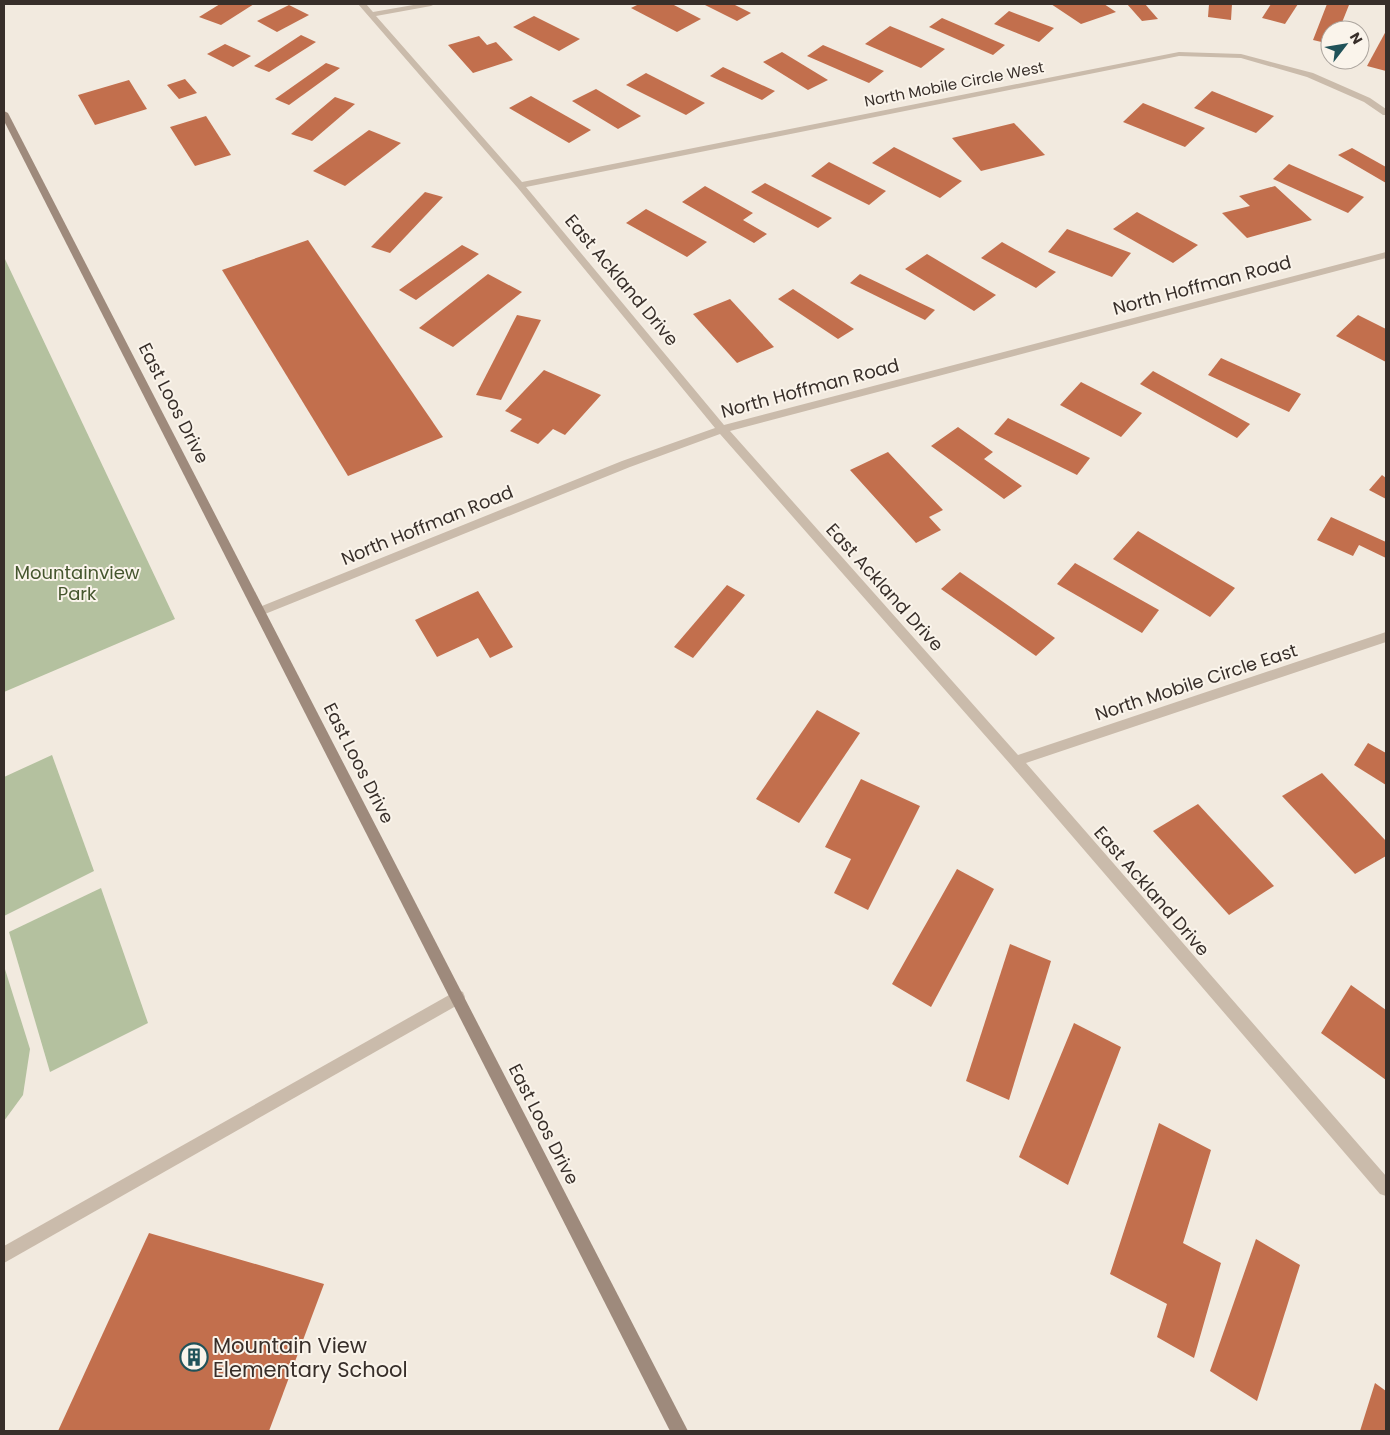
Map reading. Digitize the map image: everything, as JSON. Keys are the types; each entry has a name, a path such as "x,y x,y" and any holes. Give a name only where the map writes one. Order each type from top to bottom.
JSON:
{"street":[{"name":"East Ackland Drive","path":"362,4 520,185 722,429 1016,761 1386,1188"},
{"path":"372,14 431,4"},
{"name":"North Mobile Circle West","path":"520,185 1179,54 1242,56 1310,75 1368,100 1386,113"},
{"name":"East Loos Drive","path":"4,113 261,611 679,1431"},
{"name":"North Hoffman Road","path":"261,611 626,464 722,429 1386,255"},
{"name":"North Mobile Circle East","path":"1016,761 1386,637"},
{"path":"4,1255 458,997"}],"green space":[{"name":"Mountainview Park","path":"4,257 175,619 4,692"},
{"path":"52,755 94,871 4,916 4,777"},
{"path":"101,888 148,1023 50,1072 9,932"},
{"path":"4,966 30,1049 23,1095 4,1121"}],"building":[{"path":"220,4 254,4 221,25 199,17"},
{"path":"639,4 672,4 701,19 677,32 631,8"},
{"path":"703,4 733,4 751,13 737,21"},
{"path":"1051,4 1104,4 1116,12 1081,24"},
{"path":"1127,4 1145,4 1158,19 1142,21"},
{"path":"1209,4 1232,4 1231,20 1208,17"},
{"path":"1271,4 1298,4 1285,24 1262,18"},
{"path":"1327,4 1349,5 1343,20 1321,20"},
{"path":"289,5 309,15 277,32 257,21"},
{"path":"1009,11 1054,28 1039,42 994,24"},
{"path":"534,16 580,39 559,51 513,27"},
{"path":"942,18 1005,45 993,55 929,27"},
{"path":"1320,22 1320,42 1313,40"},
{"path":"890,26 945,49 921,68 865,44"},
{"path":"1386,31 1386,71 1370,67 1370,60"},
{"path":"301,35 316,42 269,72 254,66"},
{"path":"479,36 487,45 496,42 513,60 473,73 448,45"},
{"path":"225,44 251,56 233,67 207,54"},
{"path":"823,45 884,71 869,83 807,56"},
{"path":"782,52 828,80 808,90 763,62"},
{"path":"326,63 340,68 289,105 275,99"},
{"path":"723,67 775,91 762,100 710,76"},
{"path":"646,73 705,103 686,115 626,85"},
{"path":"185,79 197,93 179,99 167,85"},
{"path":"129,80 147,109 95,125 78,95"},
{"path":"596,89 641,116 618,129 572,101"},
{"path":"1212,91 1274,116 1256,133 1194,108"},
{"path":"531,96 591,130 569,143 509,108"},
{"path":"335,97 355,104 312,141 291,134"},
{"path":"1143,103 1205,128 1185,147 1123,122"},
{"path":"206,116 231,155 195,166 170,127"},
{"path":"1014,123 1045,155 981,171 952,138"},
{"path":"369,130 401,143 345,186 313,171"},
{"path":"894,147 962,181 940,198 872,163"},
{"path":"1352,148 1386,167 1386,183 1338,155"},
{"path":"829,162 886,191 869,205 811,176"},
{"path":"1289,164 1364,197 1348,213 1273,179"},
{"path":"765,183 832,218 818,228 751,192"},
{"path":"705,186 753,213 743,220 767,234 754,243 682,202"},
{"path":"1275,186 1312,220 1247,238 1222,213 1250,206 1239,196"},
{"path":"425,192 443,197 390,253 371,247"},
{"path":"646,209 707,242 687,257 626,223"},
{"path":"1137,212 1198,245 1173,263 1113,229"},
{"path":"1067,229 1131,253 1112,277 1048,252"},
{"path":"308,240 443,437 348,476 222,270"},
{"path":"1002,242 1056,272 1036,288 981,258"},
{"path":"462,245 479,254 416,300 399,290"},
{"path":"927,254 996,295 974,311 905,269"},
{"path":"488,274 522,292 453,347 419,328"},
{"path":"860,274 935,310 925,320 850,283"},
{"path":"793,289 854,329 838,339 778,299"},
{"path":"730,299 774,347 737,363 693,314"},
{"path":"517,315 541,320 501,400 476,395"},
{"path":"1358,315 1386,329 1386,362 1336,336"},
{"path":"1221,358 1301,394 1289,412 1208,375"},
{"path":"544,370 601,395 565,435 553,429 538,444 510,431 522,419 505,411"},
{"path":"1153,371 1250,424 1237,438 1140,384"},
{"path":"1081,382 1142,413 1121,437 1060,405"},
{"path":"1008,418 1090,458 1077,475 994,434"},
{"path":"958,427 993,452 984,459 1022,486 1004,499 931,446"},
{"path":"888,452 943,510 929,517 941,530 916,543 850,470"},
{"path":"1382,475 1386,478 1386,499 1369,490"},
{"path":"1331,517 1386,542 1386,558 1359,545 1353,556 1317,540"},
{"path":"1138,531 1235,588 1210,617 1113,559"},
{"path":"1075,563 1159,610 1142,633 1057,584"},
{"path":"960,572 1055,638 1036,656 941,589"},
{"path":"727,585 745,595 693,658 674,647"},
{"path":"478,591 513,647 490,658 478,638 437,657 415,620"},
{"path":"817,710 860,733 799,823 756,799"},
{"path":"1368,743 1386,753 1386,785 1354,765"},
{"path":"1322,773 1386,841 1386,856 1355,874 1282,796"},
{"path":"861,779 920,806 868,910 834,893 851,859 825,847"},
{"path":"1198,804 1274,886 1229,915 1153,831"},
{"path":"957,869 994,889 931,1007 892,984"},
{"path":"1010,944 1051,961 1009,1100 966,1081"},
{"path":"1351,985 1386,1010 1386,1080 1321,1033"},
{"path":"1074,1023 1121,1047 1068,1185 1019,1157"},
{"path":"1159,1123 1211,1150 1183,1243 1221,1263 1194,1358 1157,1337 1167,1304 1110,1274"},
{"name":"Mountain View Elementary School","path":"149,1233 324,1284 269,1431 58,1431"},
{"path":"1256,1239 1300,1265 1257,1401 1210,1371"},
{"path":"1375,1383 1386,1391 1386,1431 1360,1431"}],"place":[{"name":"Mountain View Elementary School","path":"194,1357"}]}
